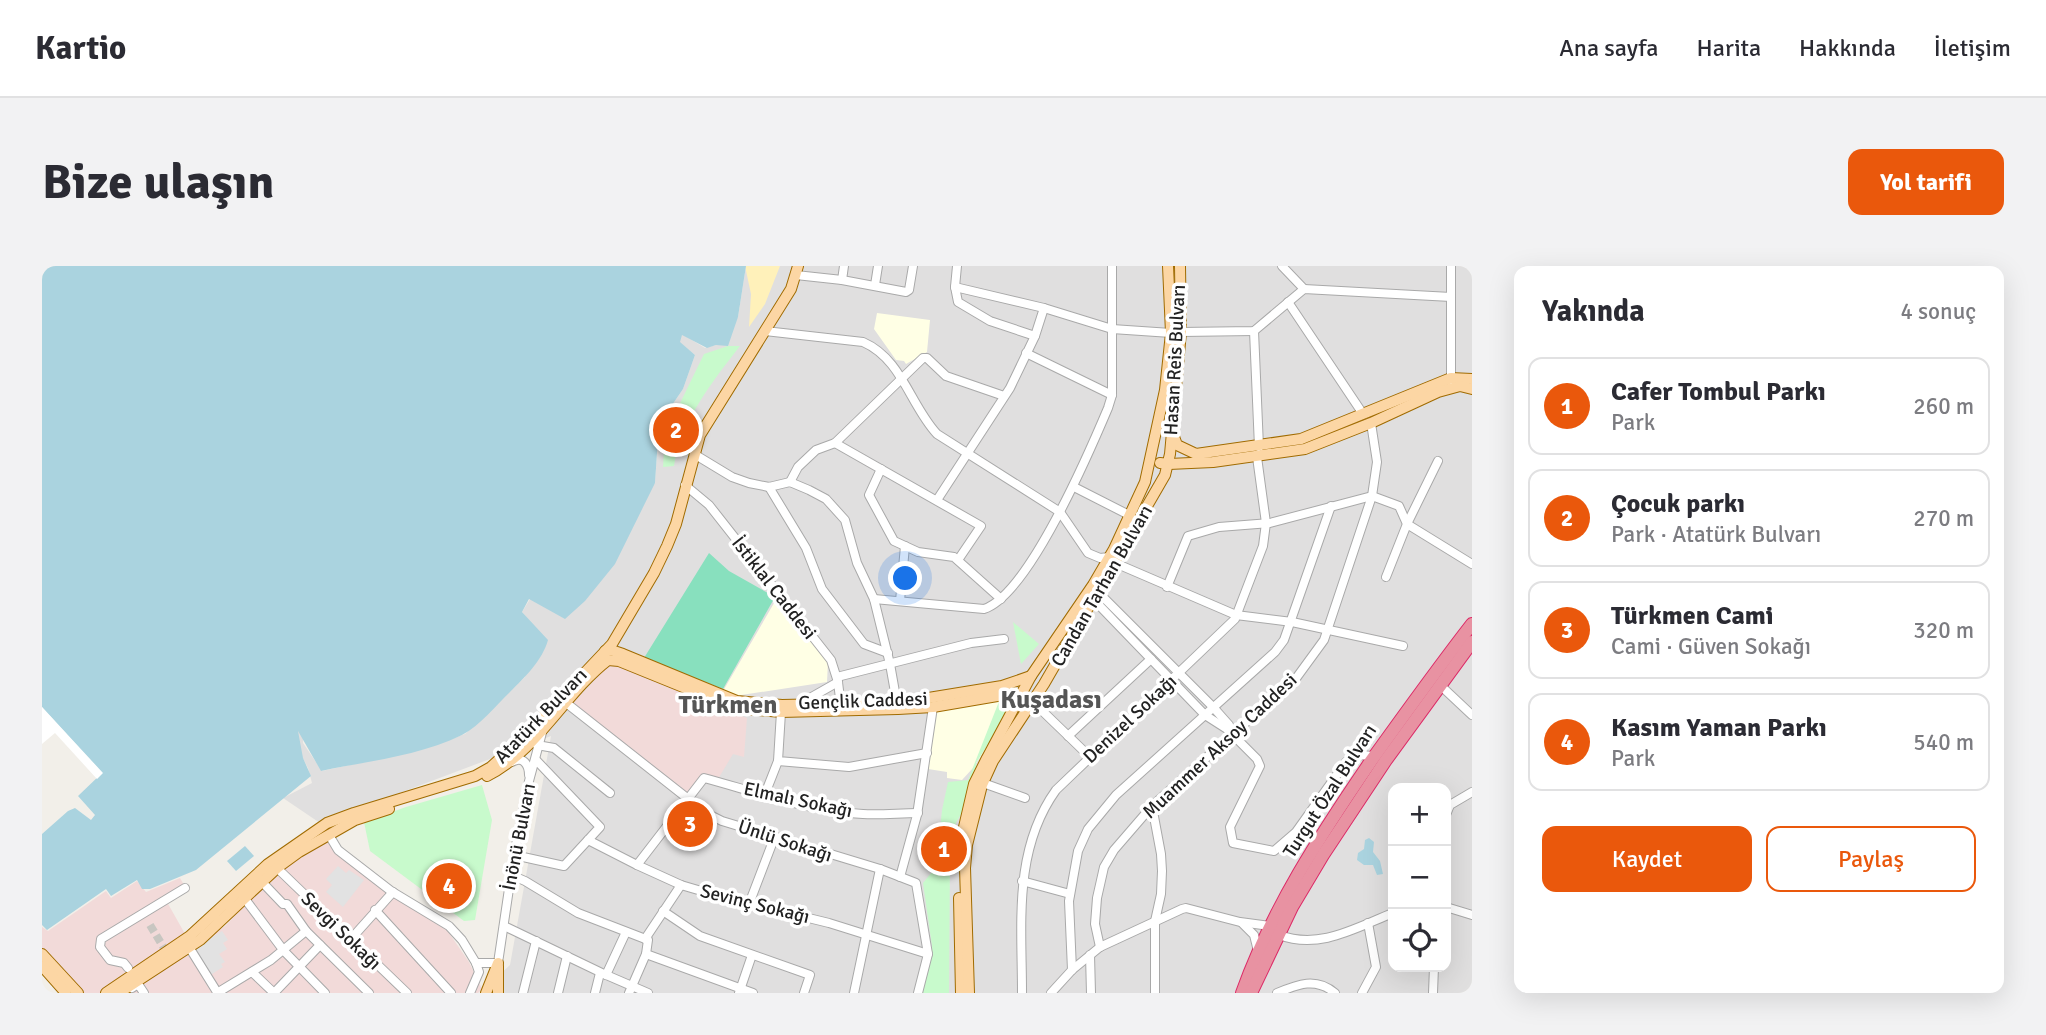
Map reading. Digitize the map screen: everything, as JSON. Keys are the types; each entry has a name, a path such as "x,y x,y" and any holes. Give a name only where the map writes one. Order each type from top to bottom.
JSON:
{"highway":[{"name":"Turgut Özal Bulvarı","path":"1251,993 1275,931 1282,901 1375,756 1472,624"},
{"name":"Turgut Özal Bulvarı","path":"1242,993 1258,954 1292,907 1330,844 1440,685 1467,655 1472,642"}],"main road":[{"name":"Hasan Reis Bulvarı","path":"1153,452 1176,333 1168,266"},
{"name":"Hasan Reis Bulvarı","path":"1167,454 1172,431 1180,266"},
{"name":"Atatürk Bulvarı","path":"119,993 189,947 277,868 332,827 477,781 506,765 531,742 611,653 654,573 676,524 700,435 792,289 797,271"},
{"path":"1153,452 1157,446 1167,454 1193,459 1258,452 1367,418 1463,377 1472,379"},
{"path":"1451,383 1472,389"},
{"path":"1172,431 1177,445 1193,459"},
{"name":"Candan Tarhan Bulvarı","path":"969,993 965,868 967,845 983,783 993,761 1033,702 1096,596 1131,516 1153,452"},
{"path":"1167,454 1193,459"},
{"name":"Candan Tarhan Bulvarı","path":"961,993 958,867 965,816 974,784 1031,676 1156,493 1167,454"},
{"path":"1156,493 1169,475 1193,459"},
{"name":"Atatürk Bulvarı","path":"106,993 190,936 268,864 332,827 475,776 531,742 547,713 611,653"},
{"name":"Gençlik Caddesi","path":"611,653 737,701 841,707"},
{"name":"Gençlik Caddesi","path":"611,653 735,708 781,712 841,707 933,707 1003,695 1021,697"},
{"name":"Gençlik Caddesi","path":"897,706 1002,686 1031,676"},
{"path":"42,954 78,993"},
{"name":"İnönü Bulvarı","path":"496,992 498,963"},
{"path":"42,966 66,993"}],"street":[{"path":"842,280 844,266"},
{"path":"875,285 878,266"},
{"path":"797,271 906,292 909,290 913,266"},
{"path":"957,266 955,287 958,302 990,321 1035,336"},
{"path":"874,599 984,610 996,605 1017,582 1074,487 1112,395 1112,266"},
{"path":"1282,266 1304,289"},
{"path":"1451,266 1451,383"},
{"path":"955,287 1044,308 1112,329 1176,333 1254,331 1304,289 1451,298"},
{"path":"1288,302 1367,418"},
{"path":"937,500 1004,396 1035,336 1044,308"},
{"path":"765,331 863,341 875,347 902,377 928,424 937,434 1060,512 1088,553 1112,560 1167,587 1236,615 1293,619 1328,631 1403,646"},
{"name":"Denizel Sokağı","path":"1022,993 1022,881 1028,851 1044,807 1056,790 1235,619 1263,546 1266,523 1258,452 1254,331"},
{"path":"1026,353 1112,395"},
{"path":"790,482 798,467 816,450 835,443 923,358 927,358 946,376 1004,396"},
{"name":"Muammer Aksoy Caddesi","path":"1100,947 1095,924 1097,898 1104,867 1125,835 1152,806 1297,677 1324,640 1373,496 1377,462 1367,418"},
{"path":"835,443 981,526 958,560"},
{"path":"694,454 732,477 769,487 790,482 826,499 845,520 856,563 874,599 888,653 897,706"},
{"path":"1386,577 1407,524 1438,461"},
{"path":"881,469 869,495 894,541 918,552 954,557 1002,599"},
{"name":"İstiklal Caddesi","path":"685,485 709,505 831,660 838,680 841,707"},
{"path":"769,487 806,548 822,589 864,645 888,653"},
{"path":"1074,487 1131,516"},
{"path":"1167,587 1188,536 1229,526 1266,523 1373,496 1398,506 1407,524 1472,564"},
{"path":"1072,970 1070,894 1078,851 1088,829 1116,795 1275,652 1284,640 1293,619 1331,506"},
{"path":"900,601 905,546"},
{"path":"1096,596 1151,659 1213,707 1232,733"},
{"path":"1096,596 1175,677 1205,715 1232,733 1257,759 1260,766 1230,827 1233,843 1274,851 1296,832 1346,762 1357,755 1375,756"},
{"path":"801,704 838,680 971,643 1004,639"},
{"path":"1068,736 1151,659"},
{"path":"1031,676 1044,684"},
{"path":"1440,685 1472,715"},
{"path":"1021,697 1033,702 1090,757"},
{"name":"Ünlü Sokağı","path":"565,702 706,813 722,821 880,869 916,883 928,954"},
{"path":"900,877 918,813 933,707"},
{"path":"765,794 778,761 781,712"},
{"path":"543,729 547,713"},
{"path":"531,742 554,748 610,793"},
{"name":"İnönü Bulvarı","path":"498,963 514,855 528,781 536,760 531,742"},
{"path":"778,761 849,767 927,753"},
{"path":"506,765 516,760 523,761 529,768 528,781"},
{"path":"514,855 564,866 600,827 536,760"},
{"name":"Elmalı Sokağı","path":"687,797 704,778 793,803 849,813 918,813"},
{"path":"983,783 1025,798"},
{"path":"1451,805 1472,792"},
{"path":"637,865 687,797"},
{"path":"1152,806 1162,872 1161,894 1155,921 1155,993"},
{"path":"332,827 338,850 393,892 449,926 462,940 479,972 472,989"},
{"path":"750,904 775,836"},
{"name":"Sevinç Sokağı","path":"588,840 681,884 829,923 928,954"},
{"name":"Sevgi Sokağı","path":"277,868 407,993"},
{"path":"854,993 880,869"},
{"path":"511,875 578,913 648,940 646,954 630,989"},
{"path":"1022,881 1070,894"},
{"path":"262,882 282,904 287,904 306,931 366,992"},
{"path":"645,939 681,884"},
{"path":"128,968 124,963 110,960 100,947 101,939 185,888"},
{"path":"350,940 393,892"},
{"path":"244,900 284,951 325,993"},
{"path":"1051,993 1072,970 1100,947 1186,908 1305,941 1344,933 1388,916"},
{"path":"1451,909 1472,915"},
{"path":"375,910 451,993"},
{"path":"663,911 700,936 810,975 804,993"},
{"path":"1240,922 1254,935 1258,954"},
{"path":"1362,993 1376,967 1368,923"},
{"path":"504,926 630,989 648,993"},
{"path":"189,947 217,993 284,951 306,931"},
{"path":"595,993 626,932"},
{"path":"523,993 536,941"},
{"path":"253,972 274,993 320,945"},
{"path":"646,954 740,991 753,993"},
{"path":"918,993 928,954"},
{"path":"740,991 752,955"},
{"path":"1090,955 1091,993"},
{"path":"558,993 567,956"},
{"path":"476,962 498,963"},
{"path":"1433,993 1434,972"},
{"path":"1278,993 1313,982 1320,983 1335,993"},
{"path":"128,993 138,984 144,993"},
{"path":"435,993 443,984"}],"shaded area":[{"path":"746,266 1472,266 1472,993 480,993 510,965 551,736 320,823 283,798 312,783 308,768 291,736 304,721 303,743 322,771 423,749 465,734 525,677 532,624 522,612 530,599 655,483 658,438 666,414 683,389 695,355 679,342 682,334 705,348 716,345 738,317"},
{"path":"877,313 930,320 927,352 906,364 896,360 874,329"},
{"path":"777,598 828,662 827,682 735,696 723,691"},
{"path":"616,664 747,718 744,757 733,754 718,779 704,775 687,793 573,703 608,666"},
{"path":"1000,699 1008,705 1000,727 962,780 947,778 947,772 928,769 937,710"},
{"path":"328,840 397,898 447,930 469,962 482,989 478,993 120,993 115,984 101,993 80,993 42,948 42,927 48,931 106,891 111,898 137,881 146,892 180,878 187,890 167,902 193,948 225,926 275,873"},
{"path":"338,866 346,873 349,870 364,880 343,907 326,892 332,885 326,879"},
{"path":"222,931 228,940 223,943 227,949 219,954 225,962 221,964 223,967 209,976 192,950"}],"sand":[{"path":"745,266 780,266 765,304 749,327 751,294"}],"green space":[{"path":"728,346 740,346 699,403 683,433 674,466 663,467 665,434 704,354"},
{"path":"709,553 729,571 775,597 723,689 644,658"},
{"path":"1013,622 1039,644 1021,664"},
{"path":"1000,699 1008,705 999,727 976,763 978,775 956,823 950,856 949,993 923,993 932,946 923,883 936,867 948,782 968,780"},
{"path":"482,785 492,820 475,920 464,921 370,851 364,822"}],"water":[{"path":"42,266 746,266 738,317 728,346 716,345 707,348 682,335 680,342 695,355 683,389 666,414 658,438 655,483 615,564 585,601 565,619 529,599 522,612 548,640 545,648 527,674 481,721 462,735 428,748 321,771 298,731 303,758 311,776 196,870 150,889 142,889 137,880 111,896 106,889 47,930 42,925 42,834 75,808 91,820 95,815 78,796 102,773 42,707"},
{"path":"1369,838 1374,842 1373,852 1380,861 1383,874 1377,875 1373,865 1364,865 1357,860 1358,853 1364,849 1365,840"},
{"path":"245,846 254,856 236,871 227,861"}],"pier":[{"path":"42,707 103,773 97,779 55,733 42,744"}],"tunnel":[{"path":"150,925 164,948"}],"place":[{"name":"Çocuk parkı","path":"676,430"},
{"name":"Türkmen Cami","path":"690,824"},
{"name":"Cafer Tombul Parkı","path":"944,849"},
{"name":"Kasım Yaman Parkı","path":"449,886"}],"district":[{"name":"Kuşadası","path":"1051,700"},
{"name":"Türkmen","path":"728,705"}]}
